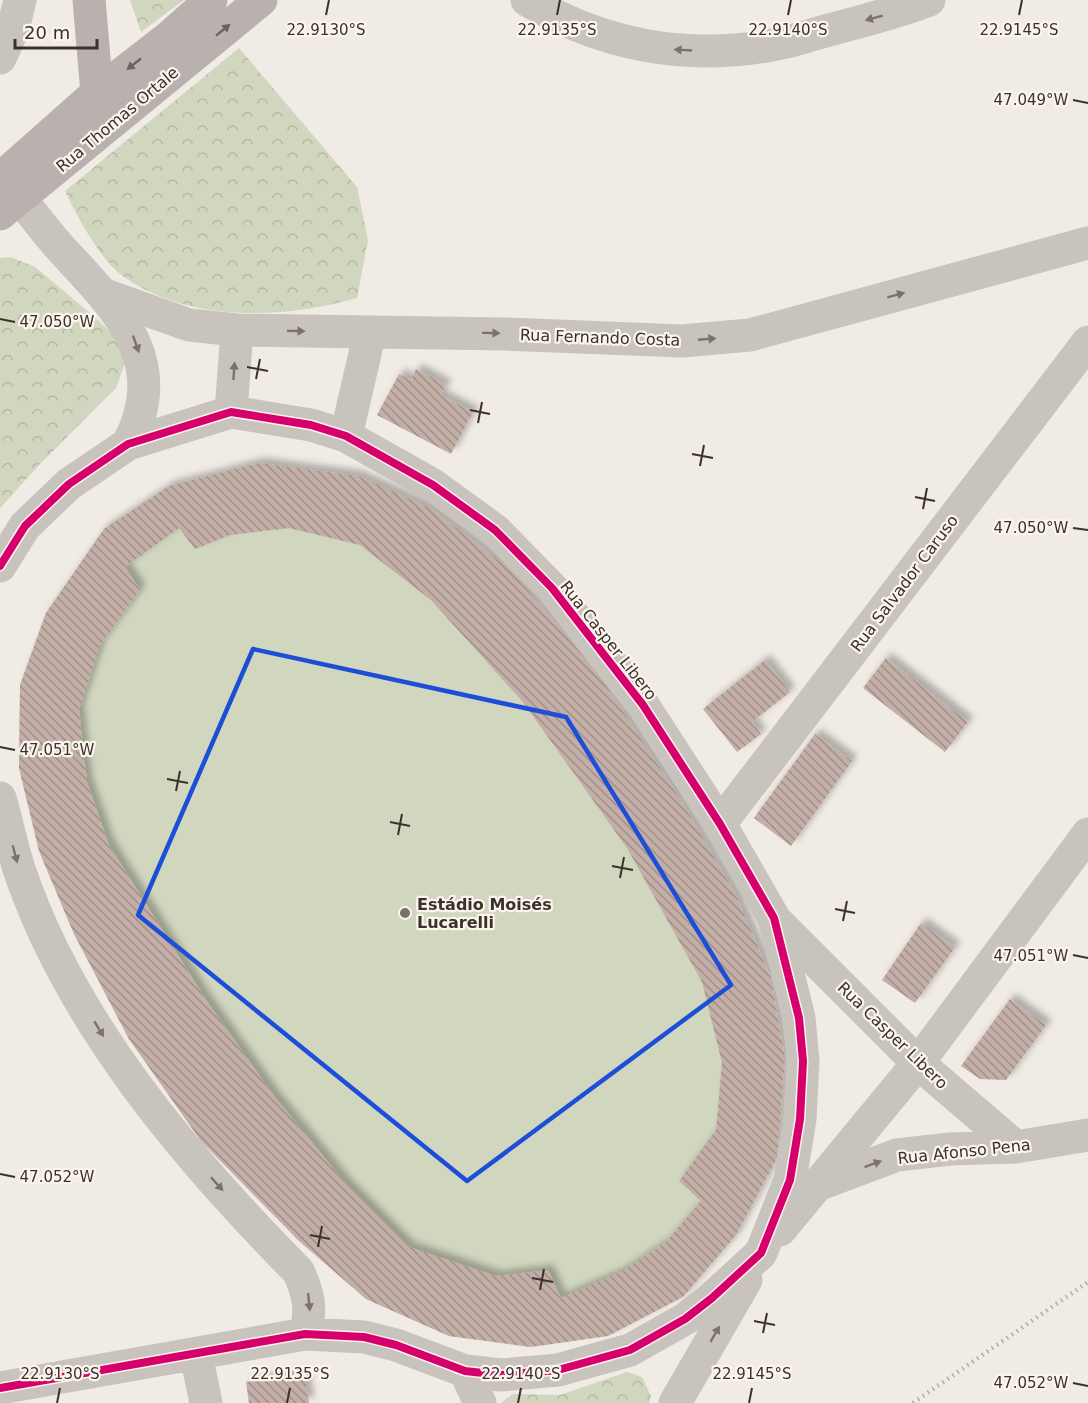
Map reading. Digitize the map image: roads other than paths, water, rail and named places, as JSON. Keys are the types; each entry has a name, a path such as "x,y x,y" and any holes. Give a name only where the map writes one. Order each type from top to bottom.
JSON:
{"main road":[{"path":"89,0 97,93"},
{"name":"Rua Thomas Ortale","path":"7,198 27,153 211,0"},
{"name":"Rua Thomas Ortale","path":"7,198 261,0"}],"street":[{"path":"0,58 13,29 20,0"},
{"path":"527,0 555,17 603,37 662,50 711,52 772,45 899,11 929,0"},
{"name":"Rua Fernando Costa","path":"7,198 105,295 133,334 144,364 145,398 136,429 128,444"},
{"name":"Rua Fernando Costa","path":"105,295 189,325 237,330 505,334 682,341 750,335 1088,243"},
{"path":"231,412 237,330"},
{"path":"346,436 370,332"},
{"name":"Rua Salvador Caruso","path":"720,824 1088,342"},
{"name":"Rua Casper Libero","path":"0,566 25,526 39,512 69,484 128,444 231,412 311,425 346,436 433,485 495,530 552,588 643,705 720,824 774,918 918,1063 1016,1147"},
{"path":"0,798 20,872 52,947 106,1041 180,1143 298,1271 308,1293 310,1316 305,1334"},
{"path":"818,1185 918,1063 1088,834"},
{"name":"Rua Casper Libero","path":"761,1253 790,1180 800,1119 803,1061 799,1018 774,918"},
{"name":"Rua Afonso Pena","path":"675,1403 761,1253 818,1185 897,1155 950,1149 1016,1147 1088,1135"},
{"path":"0,1388 305,1334 364,1336 396,1345 465,1371 501,1375 558,1370 630,1350 685,1318 712,1298 761,1253"},
{"path":"196,1354 206,1403"},
{"path":"465,1371 480,1403"}],"railway":[{"path":"913,1403 1088,1282"}],"place":[{"name":"Estádio Moisés Lucarelli","path":"405,913"}]}
